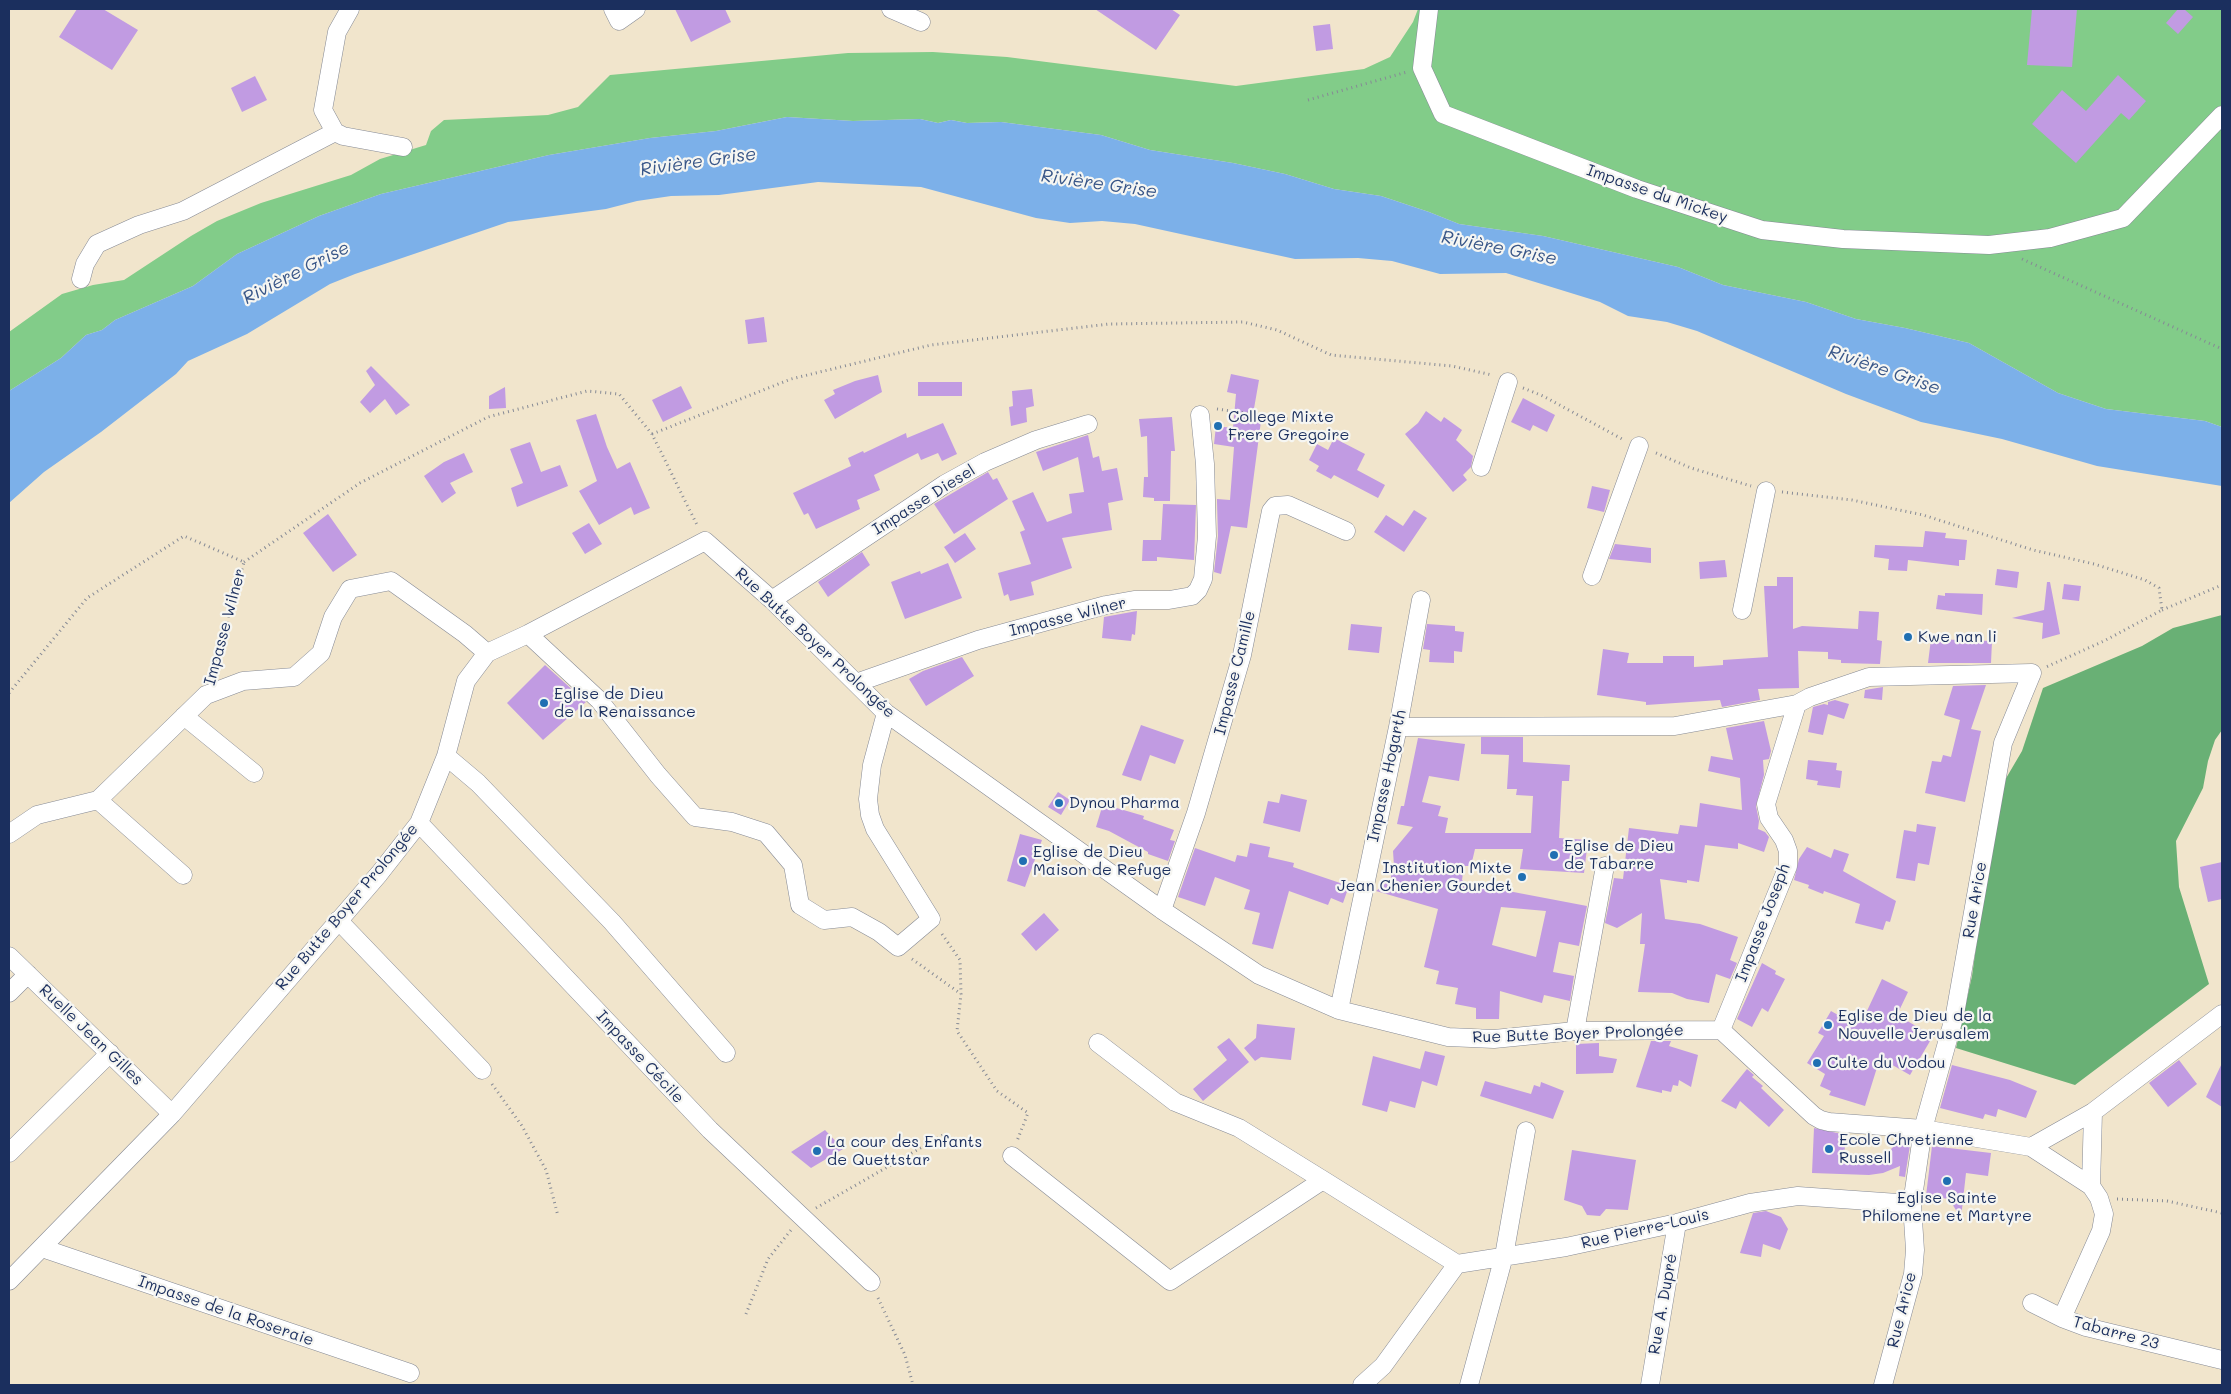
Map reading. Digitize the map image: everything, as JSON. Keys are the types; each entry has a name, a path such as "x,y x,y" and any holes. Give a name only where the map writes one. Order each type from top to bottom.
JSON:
{"street":[{"path":"350,9 337,32 323,110 335,132 343,136 403,147"},
{"path":"613,9 619,21 636,9"},
{"path":"891,9 921,22"},
{"path":"1422,68 1429,9"},
{"name":"Impasse du Mickey","path":"1422,68 1443,114 1637,190 1762,230 1843,239 1989,245 2050,238 2123,218 2222,115"},
{"path":"80,279 85,264 97,244 139,225 183,211 335,132"},
{"path":"1481,467 1508,382"},
{"name":"Impasse Wilner","path":"856,683 978,640 1106,605 1134,600 1169,600 1192,596 1198,590 1203,579 1207,536 1205,464 1200,415"},
{"name":"Impasse Diesel","path":"772,600 945,484 985,462 1036,440 1088,424"},
{"path":"1592,576 1639,446"},
{"path":"1742,610 1766,491"},
{"name":"Impasse Camille","path":"1162,910 1196,813 1242,655 1272,511 1275,506 1288,505 1346,531"},
{"name":"Rue Butte Boyer Prolongée","path":"9,1281 172,1114 378,874 419,823 446,756 466,681 488,653 705,541 772,600 886,713 1162,910 1259,975 1339,1010 1448,1037 1494,1039 1575,1031 1721,1030"},
{"path":"9,834 37,815 98,800 206,695 243,681 294,677 321,652 333,617 350,589 391,581 465,634 488,653"},
{"name":"Impasse Hogarth","path":"1339,1010 1398,727 1421,600"},
{"path":"528,634 599,700 658,775 696,817 732,822 766,833 793,865 800,904 824,920 852,917 880,932 898,947 931,919 875,829 870,815 868,798 872,765 886,713"},
{"name":"Rue Arice","path":"1797,704 1819,694 1869,677 2032,673 2003,743 1956,1014 1923,1129"},
{"path":"1398,727 1675,726 1797,704"},
{"name":"Impasse Joseph","path":"1721,1030 1788,866 1788,851 1784,840 1769,818 1766,804 1797,704"},
{"path":"184,716 254,773"},
{"path":"446,756 478,783 612,922 726,1053"},
{"path":"98,800 183,875"},
{"name":"Impasse Cécile","path":"419,823 710,1130 871,1282"},
{"path":"1575,1031 1605,866"},
{"path":"338,920 482,1070"},
{"name":"Ruelle Jean Gilles","path":"9,956 172,1114"},
{"path":"9,993 28,974"},
{"path":"2031,1147 2093,1112 2222,1014"},
{"path":"1721,1030 1814,1116 1821,1120 1923,1129 2031,1147 2095,1192"},
{"path":"1098,1043 1175,1102 1238,1128 1457,1264 1383,1366 1362,1385"},
{"path":"9,1152 110,1053"},
{"name":"Tabarre 23","path":"2093,1112 2095,1192 2104,1214 2100,1230 2062,1318 2086,1327 2222,1360"},
{"path":"1912,1204 1923,1129"},
{"path":"1469,1385 1504,1256 1526,1131"},
{"path":"1012,1156 1170,1282 1323,1180"},
{"name":"Rue Pierre-Louis","path":"1457,1264 1566,1247 1677,1223 1750,1203 1798,1196 1912,1204"},
{"name":"Rue Arice","path":"1883,1385 1913,1274 1912,1204"},
{"name":"Rue A. Dupré","path":"1650,1385 1677,1223"},
{"name":"Impasse de la Roseraie","path":"42,1248 410,1373"},
{"path":"2032,1303 2062,1318"}],"path":[{"path":"1308,100 1422,68"},
{"path":"2016,257 2222,349"},
{"path":"244,562 360,483 488,417 587,391 619,394 652,434 705,541"},
{"path":"1200,415 1207,408 1318,423"},
{"name":"Impasse Wilner","path":"9,693 87,598 184,536 244,562 206,695"},
{"path":"2162,610 2222,585"},
{"path":"931,919 960,960 961,994 957,1032 996,1092 1028,1113 1012,1156"},
{"path":"898,947 931,974 961,994"},
{"path":"482,1070 522,1126 546,1170 558,1216"},
{"path":"746,1314 768,1259 802,1216 943,1135"},
{"path":"2095,1192 2167,1201 2222,1213"},
{"path":"871,1282 905,1355 914,1385"}],"green space":[{"path":"1418,9 2222,9 2222,427 2205,421 2106,409 2058,393 1969,343 1856,319 1806,302 1723,285 1678,267 1543,236 1459,224 1381,196 1334,189 1285,174 1233,163 1150,150 1101,135 1001,122 967,123 951,120 938,123 920,119 853,121 787,117 716,131 650,138 549,155 381,194 319,216 237,254 193,286 115,320 102,330 86,335 61,358 9,391 9,332 62,294 93,285 124,280 217,221 261,203 351,175 380,159 426,145 431,131 444,120 548,115 578,107 610,75 848,53 933,52 1007,57 1236,86 1364,69 1390,57 1413,22"},
{"path":"2222,615 2222,730 2215,740 2208,761 2203,788 2176,841 2179,887 2209,984 2075,1085 1956,1048 1972,976 1990,845 2005,780 2022,751 2043,688 2142,646 2173,628"}],"water":[{"name":"Rivière Grise","path":"787,117 853,121 920,119 938,123 951,120 967,123 1001,122 1101,135 1150,150 1233,163 1285,174 1334,189 1381,196 1459,224 1543,236 1678,267 1723,285 1806,302 1856,319 1969,343 2058,393 2106,409 2205,421 2222,427 2222,486 2097,466 2002,439 1921,422 1846,394 1697,331 1667,322 1628,316 1600,302 1506,273 1440,274 1392,261 1358,258 1295,259 1135,224 1102,221 1070,223 1036,218 921,187 818,182 719,195 671,196 637,201 606,209 508,222 355,274 330,284 247,334 188,361 176,374 101,432 44,472 9,503 9,391 61,358 86,335 102,330 115,320 193,286 237,254 319,216 381,194 549,155 650,138 716,131"}],"building":[{"path":"77,9 103,9 138,30 112,70 59,37"},
{"path":"675,9 725,9 731,22 691,42"},
{"path":"1095,9 1171,9 1180,15 1156,50"},
{"path":"2032,9 2077,9 2072,67 2027,65"},
{"path":"2178,9 2184,9 2193,17 2178,34 2166,23"},
{"path":"1330,24 1333,49 1316,51 1313,26"},
{"path":"2118,75 2146,101 2129,120 2121,113 2076,163 2032,124 2062,90 2086,111"},
{"path":"255,76 267,100 242,112 231,88"},
{"path":"764,317 767,342 748,344 745,320"},
{"path":"371,366 410,405 396,415 385,399 370,413 360,402 375,385 366,371"},
{"path":"1231,374 1259,380 1252,420 1261,421 1247,528 1231,526 1221,574 1214,572 1218,536 1217,499 1230,500 1234,447 1214,444 1216,426 1233,428 1236,394 1227,392"},
{"path":"878,375 882,392 835,419 824,400 835,394 833,390 855,381"},
{"path":"918,382 962,382 962,396 918,396"},
{"path":"681,386 692,408 663,422 652,400"},
{"path":"505,387 506,408 489,409 489,396"},
{"path":"1032,389 1034,406 1026,408 1027,422 1011,426 1009,407 1013,406 1012,391"},
{"path":"1523,398 1555,415 1547,432 1533,425 1530,431 1511,422"},
{"path":"1426,411 1441,422 1444,417 1462,430 1456,440 1473,456 1471,467 1463,475 1467,480 1453,492 1405,434 1418,423"},
{"path":"596,414 617,469 630,462 650,508 634,515 631,507 599,525 579,491 597,481 576,420"},
{"path":"1172,417 1175,451 1171,451 1170,501 1154,501 1154,498 1143,497 1144,477 1148,477 1147,436 1141,437 1139,419"},
{"path":"943,423 957,454 942,461 938,453 921,460 918,453 874,475 880,490 857,500 860,509 816,529 808,513 804,515 793,493 851,466 848,458 863,451 864,453 906,433 907,438"},
{"path":"1088,435 1093,458 1099,456 1102,471 1117,468 1123,500 1108,503 1112,530 1062,538 1072,568 1031,582 1034,595 1010,601 1008,594 1004,596 998,573 1031,564 1020,532 1025,530 1012,501 1033,492 1047,522 1072,513 1069,494 1084,492 1078,457 1043,471 1036,452"},
{"path":"1334,438 1365,454 1357,470 1385,485 1378,498 1334,475 1331,479 1316,471 1319,466 1309,460 1317,444 1328,450"},
{"path":"530,442 541,472 560,465 568,486 517,507 511,488 523,483 510,449"},
{"path":"464,453 473,472 450,483 456,493 442,503 424,476 444,462"},
{"path":"988,472 993,480 997,478 1008,499 954,534 934,504"},
{"path":"1592,486 1610,490 1604,512 1587,508"},
{"path":"1163,504 1196,505 1194,560 1157,557 1157,561 1142,561 1143,540 1161,540"},
{"path":"1414,510 1427,518 1404,552 1374,532 1386,515 1403,526"},
{"path":"328,514 357,555 333,572 303,533"},
{"path":"589,523 602,544 585,554 572,533"},
{"path":"1925,531 1946,533 1945,538 1967,540 1965,560 1959,560 1959,566 1908,560 1907,571 1888,570 1889,559 1874,557 1875,545 1923,547"},
{"path":"965,533 976,549 955,563 944,547"},
{"path":"1615,544 1651,548 1651,563 1609,559"},
{"path":"862,552 870,565 828,597 818,582"},
{"path":"1725,560 1727,577 1700,579 1699,562"},
{"path":"948,563 962,598 905,619 891,582 920,571 921,574"},
{"path":"1997,569 2019,572 2017,588 1995,585"},
{"path":"1777,577 1793,577 1793,629 1802,626 1858,629 1859,611 1879,612 1877,640 1882,641 1880,664 1841,663 1841,660 1828,659 1828,652 1798,651 1799,688 1758,689 1760,700 1722,707 1720,700 1646,705 1646,702 1597,695 1603,649 1629,653 1627,663 1663,663 1663,656 1694,656 1694,667 1723,665 1723,660 1768,657 1764,586 1777,586"},
{"path":"2047,582 2050,582 2060,634 2042,639 2043,623 2012,618 2044,610"},
{"path":"2064,584 2081,586 2079,601 2062,599"},
{"path":"1945,593 1983,594 1982,615 1936,609 1938,595 1945,596"},
{"path":"1137,611 1135,635 1132,634 1131,641 1102,638 1104,617"},
{"path":"1351,624 1382,627 1379,653 1348,650"},
{"path":"1427,624 1455,626 1455,631 1464,632 1462,652 1454,651 1454,663 1429,662 1430,650 1423,649"},
{"path":"1931,639 1992,641 1991,663 1928,663"},
{"path":"962,657 974,676 926,706 909,679 923,671"},
{"path":"545,665 586,702 543,740 507,703"},
{"path":"1986,685 1971,729 1981,731 1965,802 1925,793 1932,761 1941,762 1943,755 1951,757 1960,720 1944,715 1953,686"},
{"path":"1883,687 1882,700 1864,698 1865,690"},
{"path":"1835,700 1849,704 1844,719 1828,714 1823,735 1808,732 1813,707 1824,704 1828,705 1828,702"},
{"path":"1764,721 1771,751 1769,759 1763,760 1764,775 1756,806 1759,821 1758,829 1765,832 1769,837 1764,852 1738,843 1738,849 1705,845 1699,882 1687,880 1687,883 1660,879 1665,919 1700,924 1738,937 1730,960 1737,963 1730,979 1716,974 1709,1003 1687,999 1672,993 1638,992 1645,944 1640,944 1642,913 1617,928 1605,923 1614,878 1623,879 1629,828 1678,834 1680,825 1697,827 1700,803 1742,810 1740,778 1708,771 1711,756 1733,760 1726,728"},
{"path":"1141,725 1184,740 1175,764 1150,755 1141,781 1122,775"},
{"path":"1481,737 1523,737 1523,762 1570,765 1569,781 1562,781 1559,838 1588,840 1584,873 1520,869 1523,849 1475,849 1471,866 1464,866 1462,880 1466,883 1587,906 1579,946 1559,942 1553,972 1574,976 1570,1001 1544,995 1542,1003 1500,991 1499,1019 1476,1019 1476,1008 1455,1004 1458,988 1436,984 1439,971 1424,967 1438,909 1376,891 1391,879 1391,869 1394,866 1393,851 1413,827 1397,824 1401,806 1404,806 1418,738 1465,744 1459,781 1429,776 1422,802 1441,806 1438,816 1448,818 1445,833 1531,833 1533,796 1516,795 1517,789 1507,789 1509,755 1481,754","holes":["1501,907 1546,911 1536,957 1492,945"]},
{"path":"1808,760 1837,763 1836,770 1842,771 1840,788 1817,785 1818,781 1806,779"},
{"name":"Dynou Pharma","path":"1058,792 1070,800 1061,815 1048,807"},
{"path":"1281,794 1307,800 1300,832 1263,823 1268,801 1279,803"},
{"path":"1103,804 1144,816 1143,819 1174,830 1170,840 1175,841 1168,861 1148,854 1148,852 1109,831 1096,827"},
{"path":"1917,824 1936,827 1929,865 1918,863 1915,881 1896,878 1904,830 1916,832"},
{"name":"Eglise de Dieu Maison de Refuge","path":"1020,834 1042,840 1025,887 1007,881"},
{"path":"1250,843 1270,847 1268,857 1294,863 1293,867 1349,886 1343,903 1331,898 1328,905 1289,891 1273,949 1252,944 1260,913 1244,909 1250,890 1215,877 1205,906 1178,897 1195,848 1235,862 1237,855 1247,857"},
{"path":"1807,847 1831,858 1834,849 1849,854 1843,871 1896,901 1890,922 1886,921 1883,930 1855,923 1860,904 1824,891 1823,894 1808,888 1809,885 1794,880 1799,859"},
{"path":"2222,862 2222,899 2208,902 2200,867"},
{"path":"1044,913 1059,930 1036,951 1021,934"},
{"path":"1762,963 1776,971 1775,974 1785,979 1768,1012 1762,1008 1752,1027 1737,1019"},
{"path":"1882,979 1908,992 1897,1015 1933,1036 1910,1075 1880,1058 1865,1106 1829,1095 1831,1091 1820,1086 1825,1074 1807,1063 1824,1036 1818,1033 1831,1011 1852,1023 1854,1019 1858,1021 1862,1011 1866,1013"},
{"path":"1257,1024 1295,1028 1291,1060 1261,1057 1255,1061 1244,1048 1256,1038"},
{"path":"1229,1038 1249,1062 1203,1101 1193,1089 1227,1060 1217,1047"},
{"path":"1651,1041 1671,1041 1669,1046 1698,1055 1691,1087 1679,1080 1678,1086 1673,1085 1671,1092 1662,1090 1662,1093 1636,1087"},
{"path":"1599,1043 1599,1056 1617,1059 1613,1073 1576,1074 1576,1044"},
{"path":"1425,1051 1445,1056 1437,1086 1422,1081 1415,1108 1390,1101 1387,1112 1362,1105 1373,1056 1420,1069"},
{"path":"2179,1060 2197,1084 2168,1107 2149,1083"},
{"path":"2222,1063 2222,1107 2206,1097"},
{"path":"1952,1065 2010,1080 2037,1091 2026,1118 1998,1109 1996,1117 1985,1114 1983,1119 1940,1108"},
{"path":"1747,1069 1754,1075 1752,1077 1763,1086 1761,1088 1784,1110 1769,1127 1740,1101 1736,1109 1721,1101"},
{"path":"1485,1081 1531,1094 1534,1085 1540,1087 1541,1082 1564,1091 1553,1119 1480,1096"},
{"name":"Ecole Chretienne Russell","path":"1814,1128 1842,1134 1841,1143 1845,1144 1844,1163 1873,1159 1888,1152 1894,1146 1896,1138 1911,1139 1905,1177 1899,1176 1900,1166 1883,1173 1869,1175 1812,1173"},
{"path":"825,1130 843,1149 811,1168 791,1152"},
{"name":"Eglise Sainte Philomene et Martyre","path":"1932,1146 1991,1153 1988,1176 1966,1173 1961,1218 1949,1199 1926,1196"},
{"path":"1572,1150 1636,1160 1628,1210 1606,1209 1600,1216 1587,1215 1582,1206 1564,1200"},
{"path":"1766,1211 1781,1217 1788,1229 1780,1250 1763,1244 1761,1257 1740,1253 1753,1213"}],"place":[{"name":"College Mixte Frere Gregoire","path":"1218,426"},
{"name":"Kwe nan li","path":"1908,637"},
{"name":"Eglise de Dieu de la Renaissance","path":"544,703"},
{"name":"Dynou Pharma","path":"1059,803"},
{"name":"Eglise de Dieu de Tabarre","path":"1554,855"},
{"name":"Eglise de Dieu Maison de Refuge","path":"1023,861"},
{"name":"Institution Mixte Jean Chenier Gourdet","path":"1522,877"},
{"name":"Eglise de Dieu de la Nouvelle Jerusalem","path":"1828,1025"},
{"name":"Culte du Vodou","path":"1817,1063"},
{"name":"Ecole Chretienne Russell","path":"1829,1149"},
{"name":"La cour des Enfants de Quettstar","path":"817,1151"},
{"name":"Eglise Sainte Philomene et Martyre","path":"1947,1181"}]}
